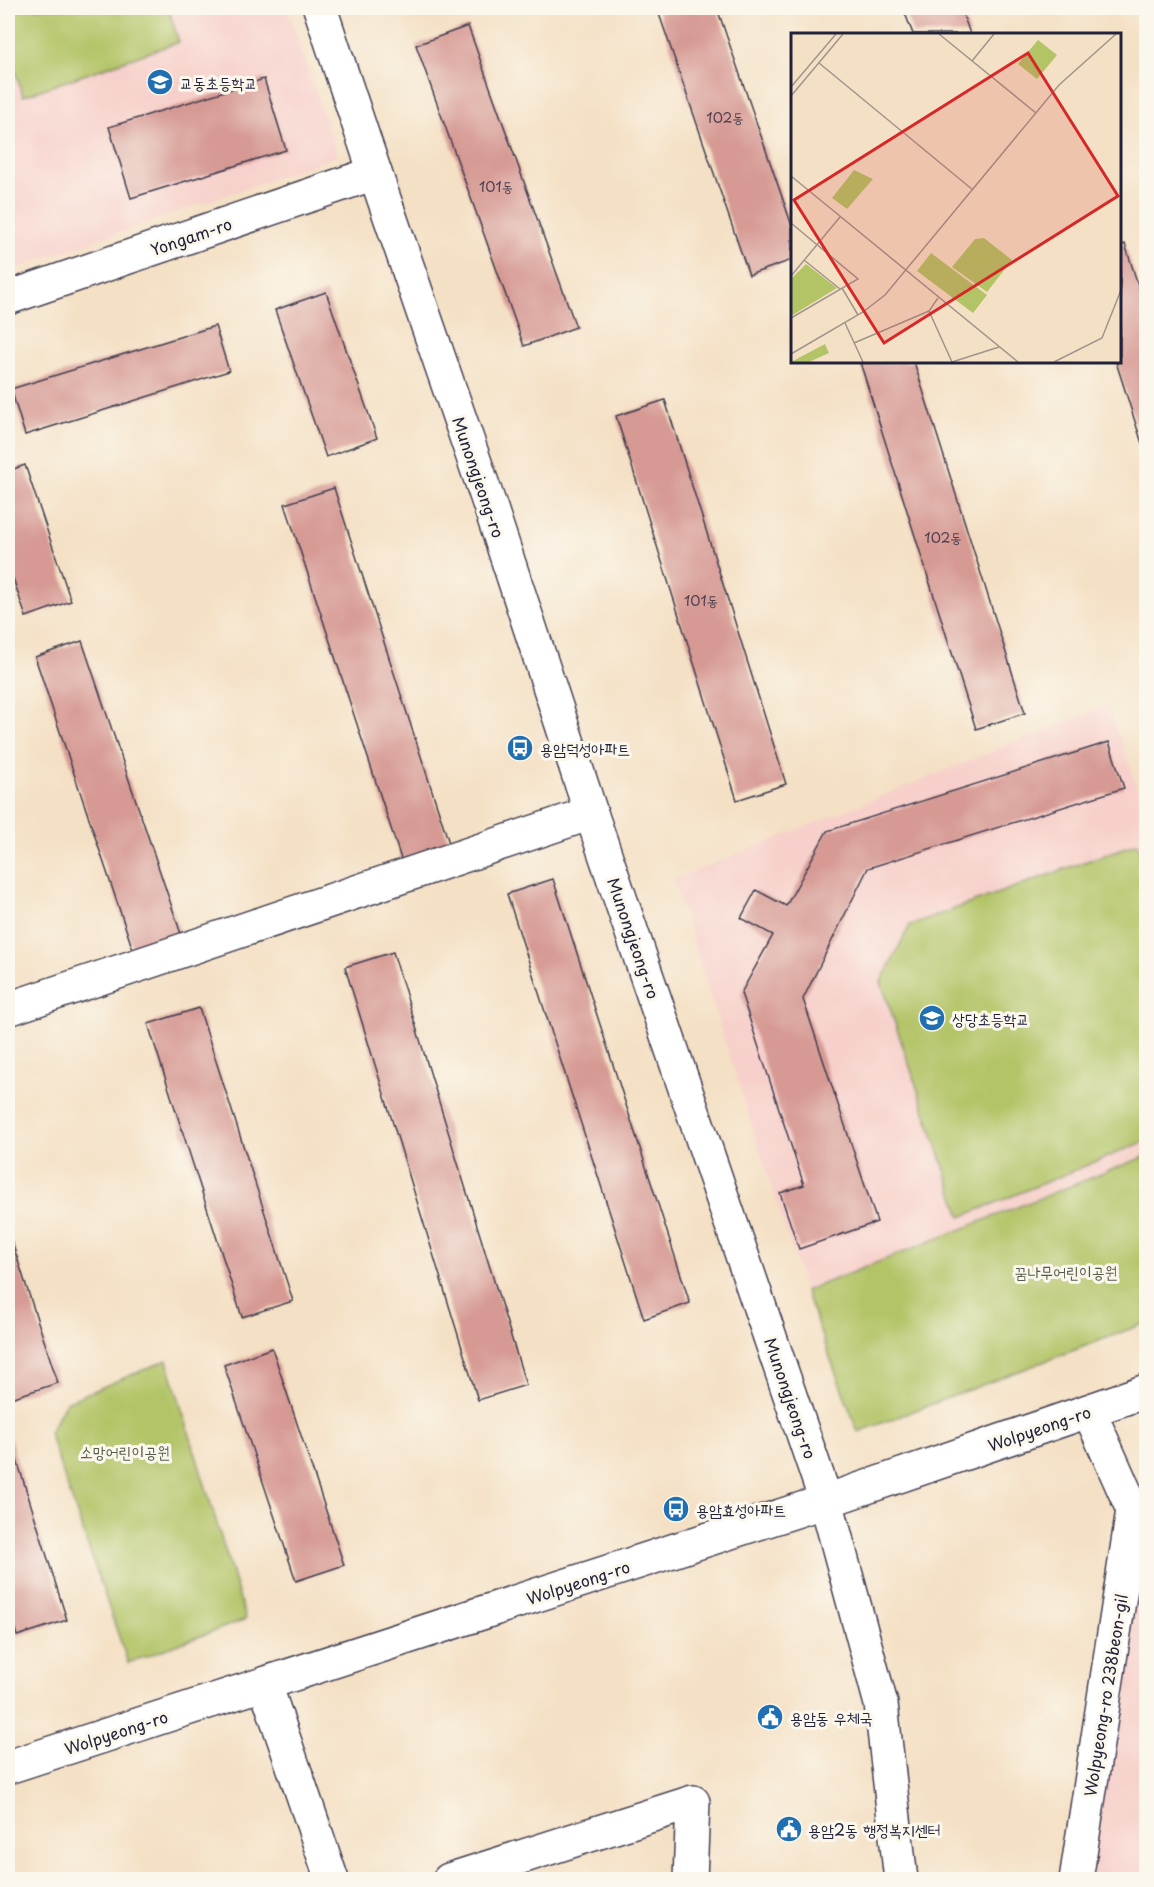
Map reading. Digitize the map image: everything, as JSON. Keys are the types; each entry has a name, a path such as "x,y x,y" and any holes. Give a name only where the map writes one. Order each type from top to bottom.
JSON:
{"street":[{"name":"Munongjeong-ro","path":"320,8 826,1501 881,1704 901,1880"},
{"name":"Yongam-ro","path":"8,298 375,173"},
{"path":"8,1009 591,813"},
{"name":"Wolpyeong-ro","path":"8,1767 826,1501 1146,1391"},
{"name":"Wolpyeong-ro 238beon-gil","path":"1076,1880 1140,1511 1089,1411"},
{"path":"265,1684 332,1880"},
{"path":"449,1880 693,1802 690,1880"}],"shaded area":[{"name":"교동초등학교","path":"8,8 287,8 338,156 8,271"},
{"name":"상당초등학교","path":"1108,705 1146,813 1146,1156 805,1291 673,880"},
{"path":"1146,1556 1146,1879 1087,1880 1142,1558"}],"green space":[{"path":"8,8 168,8 179,42 23,96 8,47"},
{"path":"1137,843 1146,868 1146,1141 961,1217 881,982 910,925"},
{"name":"꿈나무어린이공원","path":"1146,1156 1146,1323 858,1432 805,1291"},
{"name":"소망어린이공원","path":"167,1360 246,1619 128,1663 49,1433 66,1402"}],"building":[{"path":"657,8 717,8 791,223 791,260 749,275"},
{"path":"903,8 961,8 970,33 913,33"},
{"path":"468,26 576,327 524,346 416,45"},
{"path":"264,79 286,150 131,198 109,127"},
{"path":"1125,244 1146,310 1146,456 1116,363 1121,363 1121,246"},
{"path":"326,292 377,438 326,457 275,310"},
{"path":"215,326 229,371 25,435 11,389"},
{"path":"860,363 914,363 1025,713 976,729"},
{"path":"665,400 786,784 737,800 616,416"},
{"path":"25,465 71,601 26,617 8,563 8,471"},
{"path":"334,488 450,846 402,862 285,504"},
{"path":"82,641 181,934 133,950 35,657"},
{"path":"1109,742 1124,788 868,868 803,999 877,1222 799,1249 780,1193 804,1185 741,993 773,935 741,918 756,890 786,906 827,831"},
{"path":"553,879 690,1303 644,1319 507,894"},
{"path":"393,952 526,1385 478,1400 345,967"},
{"path":"199,1008 293,1301 242,1317 148,1024"},
{"path":"8,1230 58,1383 8,1399"},
{"path":"272,1348 344,1565 296,1581 224,1365"},
{"path":"8,1438 10,1438 67,1620 17,1636 8,1606"}],"place":[{"name":"교동초등학교","path":"160,82"},
{"name":"용암덕성아파트","path":"520,748"},
{"name":"상당초등학교","path":"932,1018"},
{"name":"용암효성아파트","path":"676,1509"},
{"name":"용암동 우체국","path":"770,1717"},
{"name":"용암2동 행정복지센터","path":"789,1829"}]}
